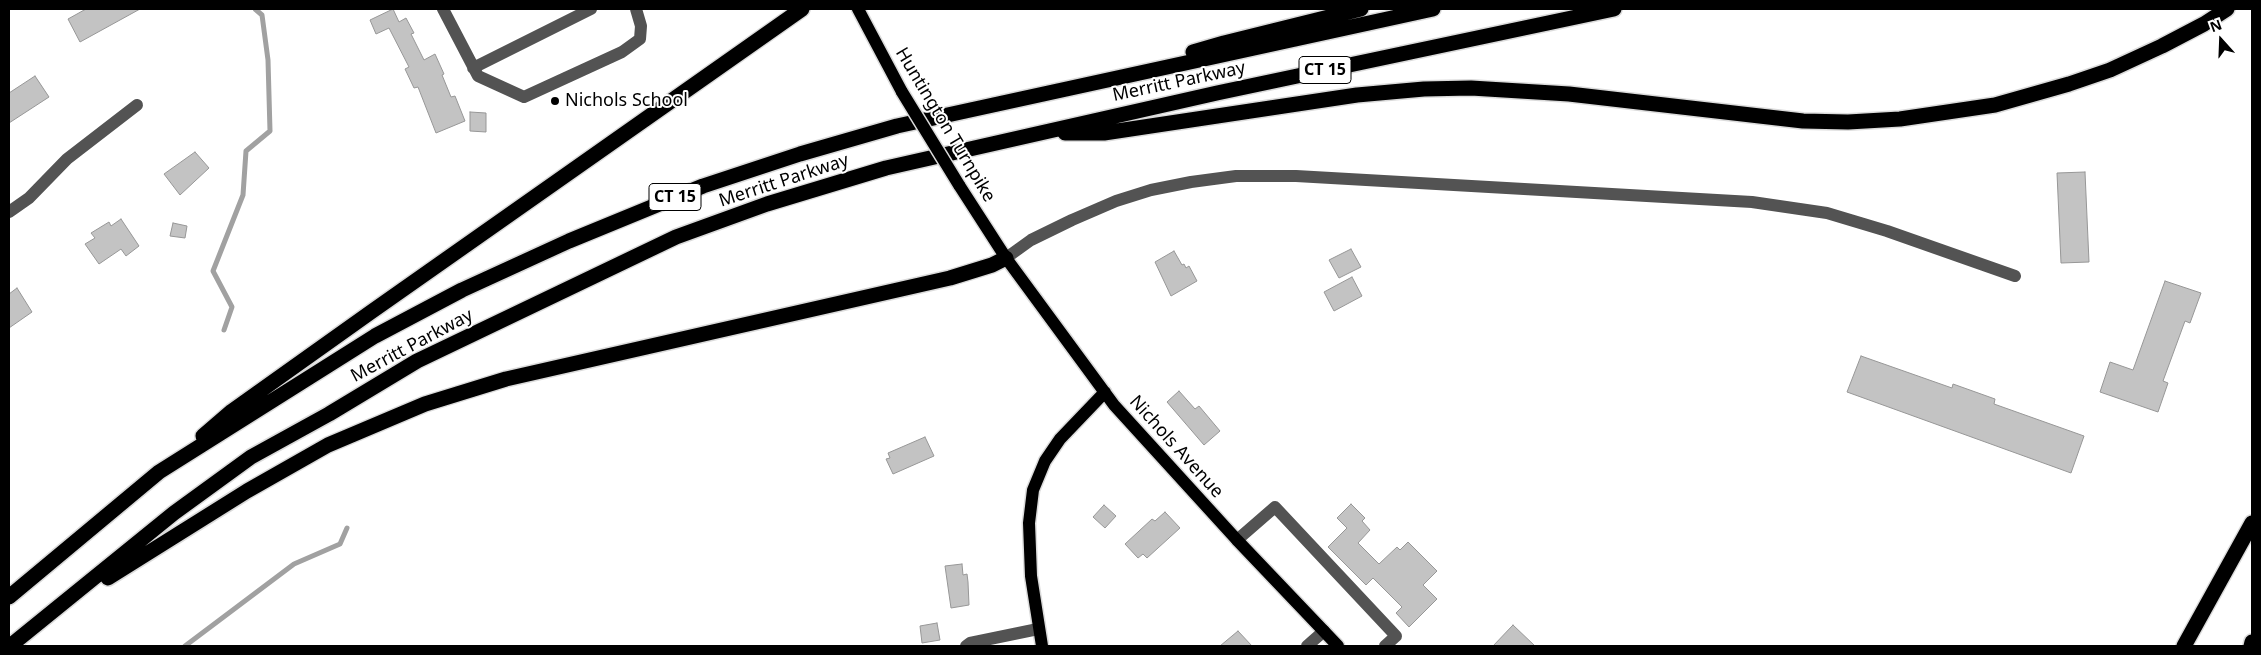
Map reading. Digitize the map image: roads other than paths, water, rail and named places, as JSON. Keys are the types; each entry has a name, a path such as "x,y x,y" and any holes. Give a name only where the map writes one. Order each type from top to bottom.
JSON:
{"highway":[{"path":"159,472 232,411 802,9"},
{"path":"1105,80 1224,42 1361,9"},
{"name":"Merritt Parkway","path":"9,597 159,472 375,336 462,290 568,241 703,186 800,154 897,126 1433,9"},
{"name":"Merritt Parkway","path":"10,646 174,513 251,457 417,362 676,237 766,204 886,168 1036,133 1614,9"},
{"path":"1036,133 1104,133 1356,95 1462,88 1569,94 1804,121 1848,122 1900,119 1995,105 2069,84 2110,70 2162,46 2204,24 2227,9"},
{"path":"58,609 247,491 328,445 425,404 506,379 950,278 992,265 1006,258"},
{"path":"2184,646 2252,523"},
{"path":"2251,646 2252,642"}],"main road":[{"name":"Huntington Turnpike","path":"858,9 902,92 1006,258"},
{"name":"Nichols Avenue","path":"1006,258 1105,392 1157,455 1338,646"},
{"path":"1042,646 1038,629 1032,576 1029,523 1033,490 1045,461 1060,439 1105,392"}],"street":[{"path":"443,9 475,72 524,97 622,52 640,39 641,26 636,9"},
{"path":"475,72 591,9"},
{"path":"9,212 29,198 67,159 137,105"},
{"path":"1006,258 1031,240 1072,220 1116,201 1151,190 1236,176 1296,176 1752,202 1818,211 1887,231 2015,276"},
{"path":"1237,540 1275,507 1396,636 1385,646"},
{"path":"966,646 970,643 1038,629"},
{"path":"1307,646 1324,631"}],"waterway":[{"path":"224,330 232,307 213,271 243,195 246,151 270,131 268,60 262,15 255,9"},
{"path":"185,646 294,564 340,544 347,528"}],"place":[{"name":"Nichols School","path":"555,101"}]}
